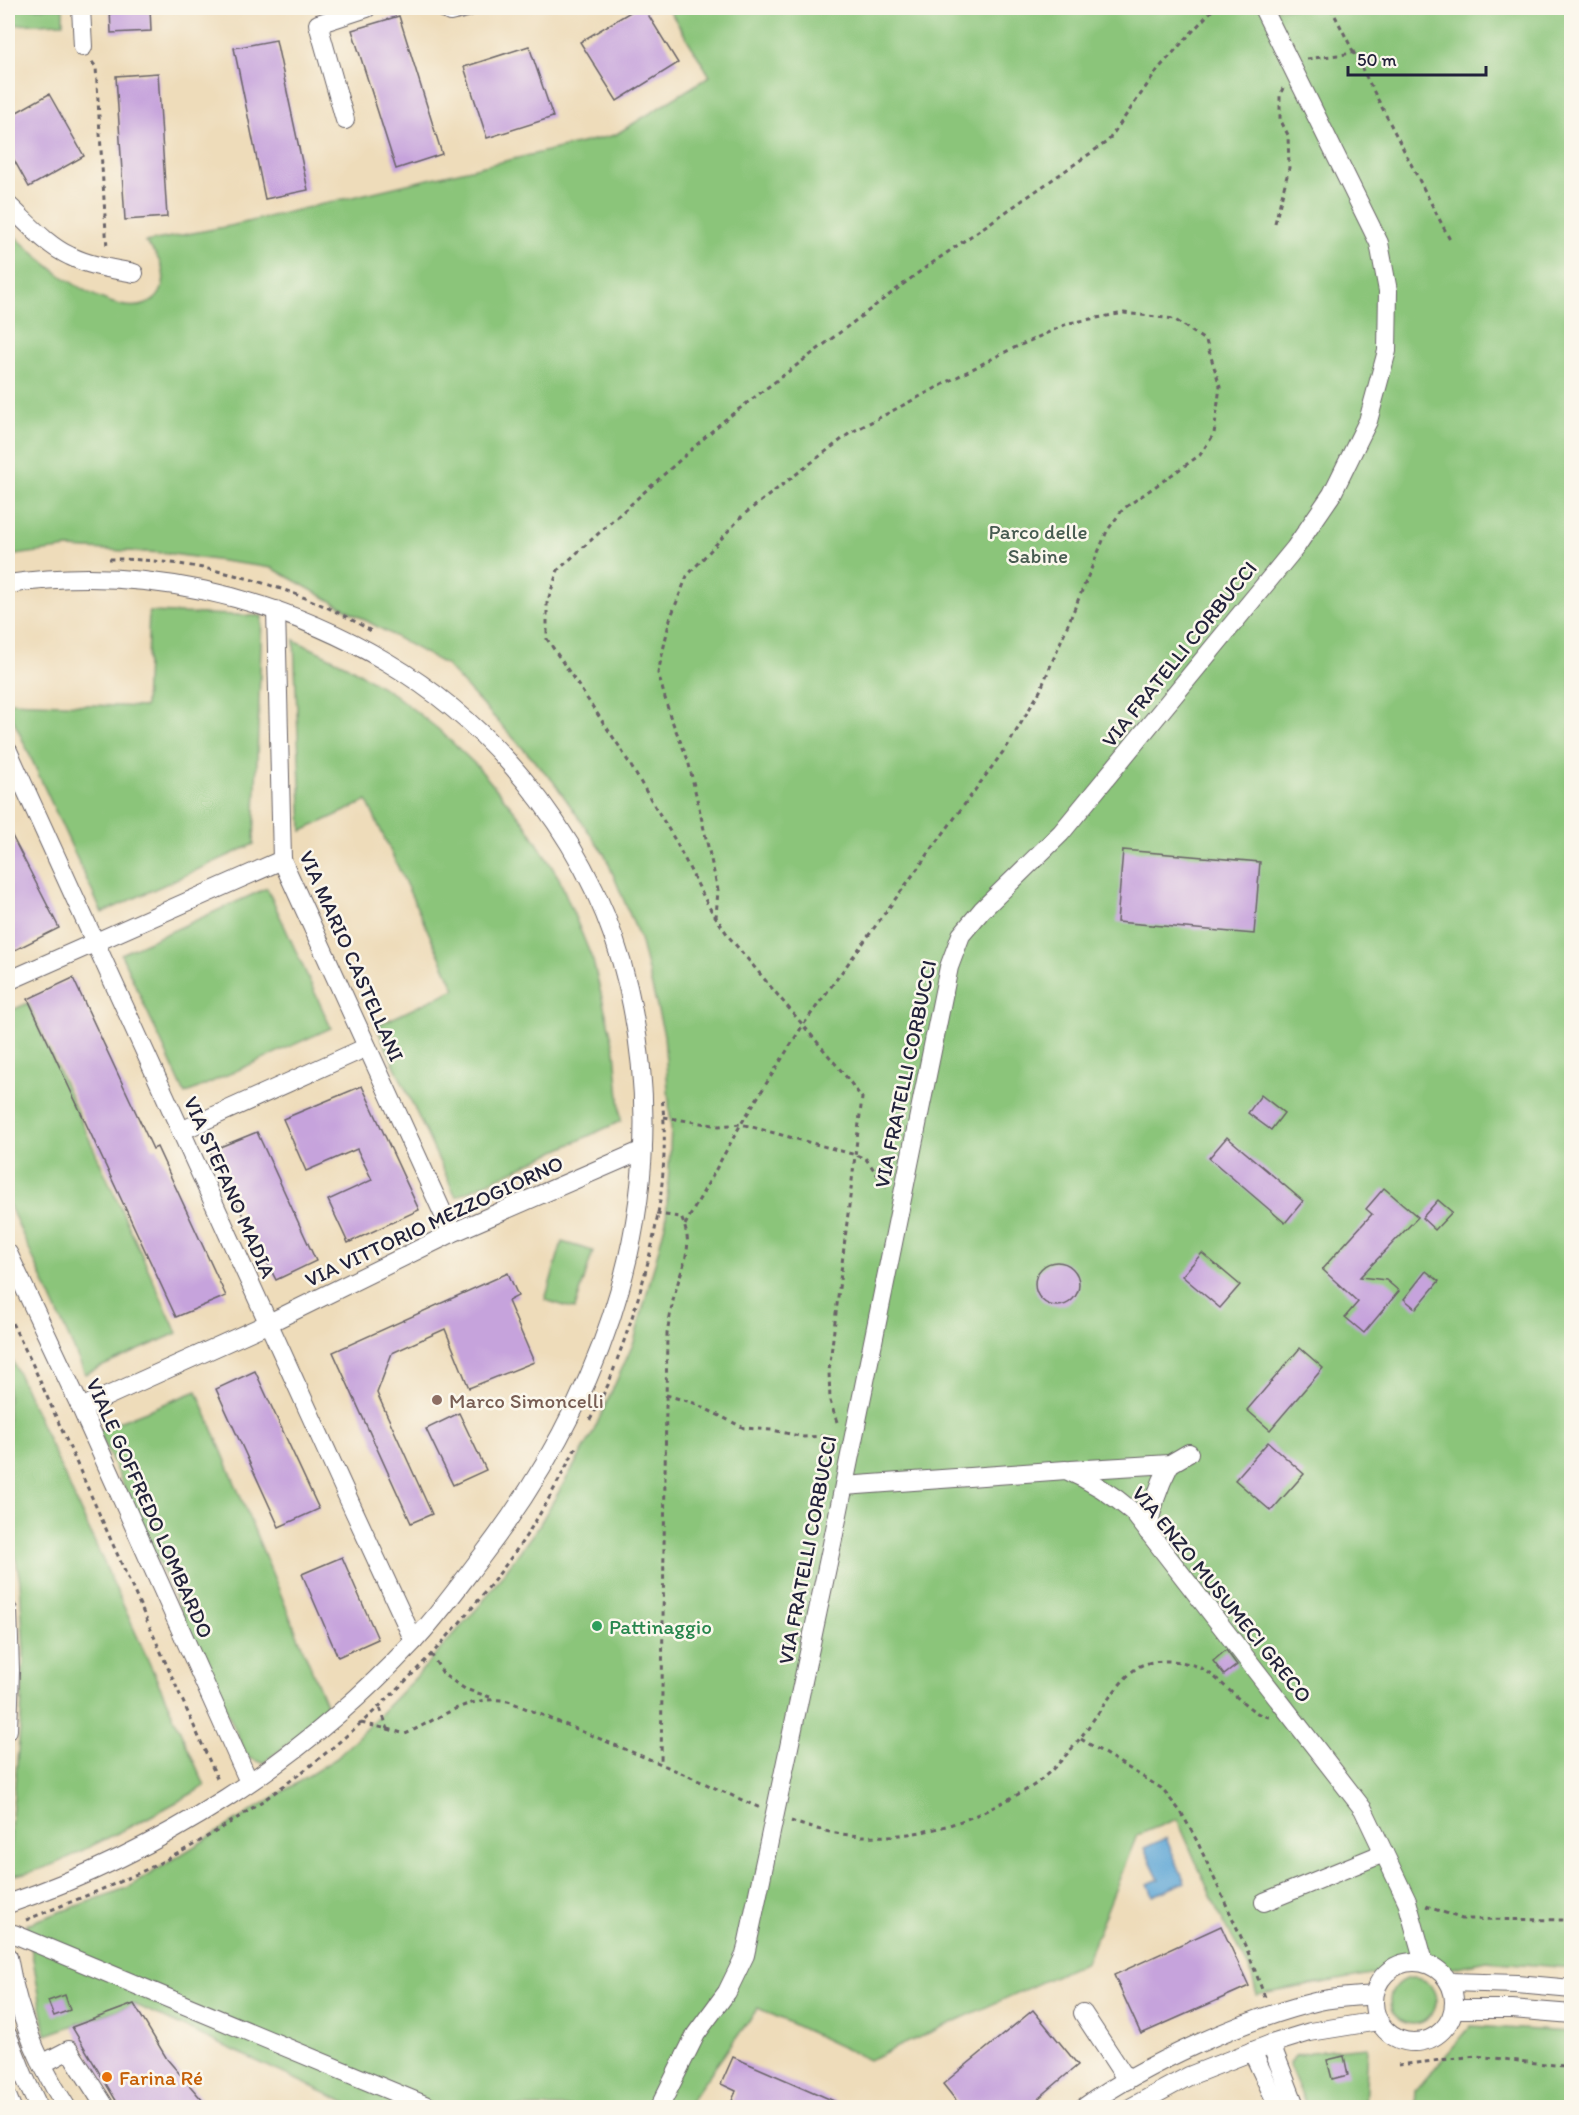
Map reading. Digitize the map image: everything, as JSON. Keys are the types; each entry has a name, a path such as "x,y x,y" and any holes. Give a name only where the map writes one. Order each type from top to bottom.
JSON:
{"street":[{"path":"81,8 83,47"},
{"path":"345,120 318,24 367,8"},
{"path":"442,8 450,12 467,8"},
{"name":"VIA FRATELLI CORBUCCI","path":"659,2108 696,2034 727,1992 745,1955 844,1486 848,1442 902,1197 949,967 961,935 982,910 1061,833 1295,548 1332,494 1368,421 1387,351 1388,291 1379,243 1263,8"},
{"path":"8,205 56,248 82,261 134,273"},
{"path":"8,584 73,578 136,580 177,585 244,599 342,637 418,682 477,732 532,791 579,859 600,900 624,970 640,1058 644,1116 637,1212 615,1303 591,1374 557,1444 502,1530 414,1641 332,1719 249,1782 208,1809 117,1860 8,1904"},
{"name":"VIA MARIO CASTELLANI","path":"276,610 282,860 452,1233"},
{"name":"VIA STEFANO MADIA","path":"8,751 267,1324 414,1641"},
{"path":"8,981 282,860"},
{"path":"181,1131 367,1047"},
{"name":"VIA VITTORIO MEZZOGIORNO","path":"81,1408 267,1324 452,1233 643,1150"},
{"name":"VIALE GOFFREDO LOMBARDO","path":"8,1253 81,1408 249,1782"},
{"path":"1066,1470 1170,1464 1189,1453"},
{"path":"1148,1532 1151,1507 1170,1464"},
{"name":"VIA ENZO MUSUMECI GRECO","path":"844,1486 1066,1470 1088,1479 1112,1494 1133,1512 1363,1809 1407,1901 1424,1962"},
{"path":"8,1610 8,1730"},
{"path":"1264,1902 1384,1853"},
{"path":"14,1934 432,2108"},
{"path":"8,1957 20,2009 42,2064 67,2108"},
{"path":"1410,1961 1424,1962 1440,1971 1449,1982 1454,2008 1450,2020 1434,2037 1409,2042 1398,2039 1387,2032 1378,2021 1374,2008 1374,1995 1378,1982 1387,1971 1398,1964 1410,1961"},
{"path":"1449,1982 1517,1984 1572,1989"},
{"path":"1083,2108 1127,2080 1190,2048 1272,2016 1321,2001 1374,1995"},
{"path":"1454,2008 1512,2009 1572,2014"},
{"path":"1083,2013 1127,2080"},
{"path":"1130,2108 1190,2076 1271,2044 1310,2032 1378,2021"},
{"path":"8,2036 22,2074 39,2108"},
{"path":"1271,2044 1296,2108"},
{"path":"42,2064 69,2049 106,2108"},
{"path":"1252,2051 1279,2108"},
{"path":"8,2098 12,2108"}],"path":[{"path":"848,1442 830,1401 829,1371 862,1098 729,937 716,917 675,840 619,746 547,639 547,603 558,570 722,422 922,270 1108,141 1159,68 1214,8"},
{"path":"1331,8 1354,53"},
{"path":"83,47 96,67 109,269"},
{"path":"685,1225 741,1124 803,1025 1008,745 1040,691 1107,531 1123,509 1200,455 1214,434 1220,386 1206,341 1173,320 1124,313 1069,323 1003,352 850,433 743,515 687,576 670,620 658,673 670,716 688,760 718,890 716,917"},
{"path":"664,1117 718,1126 741,1124 856,1155 866,1159 885,1187 902,1197"},
{"path":"637,1212 681,1217 685,1225 689,1247 677,1286 667,1334 661,1764"},
{"path":"8,1315 32,1363 218,1780 208,1809"},
{"path":"666,1395 694,1403 744,1428 772,1430 804,1437 824,1436 848,1442"},
{"path":"431,1654 444,1675 465,1689 508,1701 661,1764 775,1815 834,1832 873,1836 911,1835 948,1826 986,1812 1035,1785 1080,1738 1127,1675 1141,1665 1163,1661 1197,1666 1250,1708 1264,1716 1279,1718 1289,1712"},
{"path":"360,1723 405,1734 459,1706 491,1698"},
{"path":"379,1705 388,1729"},
{"path":"1080,1738 1161,1788 1181,1812 1197,1841 1248,1952 1272,2016"},
{"path":"1407,1901 1462,1919 1572,1920"},
{"path":"1398,2065 1476,2056 1572,2067"}],"green space":[{"path":"8,8 63,8 63,23 8,25"},
{"name":"Parco delle Sabine","path":"668,8 1571,8 1571,1968 1486,1961 1440,1971 1424,1962 1410,1961 1398,1964 1387,1971 1257,1995 1250,1970 1218,1912 1177,1819 1137,1835 1086,1962 869,2060 758,2008 686,2107 349,2107 347,2103 134,2004 46,2035 27,1924 129,1887 337,1758 415,1678 481,1604 538,1527 591,1437 634,1342 666,1221 671,1130 664,1035 640,939 605,855 553,781 446,665 272,568 165,553 68,548 8,556 8,230 57,272 83,290 113,303 130,306 144,305 154,300 161,291 164,280 156,255 145,242 230,226 615,135 710,76"},
{"path":"149,612 262,616 254,844 102,913 8,708 8,702 145,707"},
{"path":"294,640 346,665 395,695 438,729 477,766 524,822 559,878 593,961 615,1051 621,1121 456,1197 376,1026 455,989 367,801 302,831"},
{"path":"267,888 331,1028 185,1094 121,954"},
{"path":"28,1003 177,1333 85,1374 8,1202 8,1012"},
{"path":"562,1242 593,1251 575,1309 545,1300"},
{"path":"8,1351 205,1786 66,1859 35,1871 14,1875 10,1861 11,1826 21,1718 24,1653 20,1581 8,1516"},
{"path":"197,1391 328,1709 310,1727 263,1763 248,1758 98,1430"},
{"path":"1413,1978 1422,1979 1430,1984 1435,1992 1435,2010 1430,2018 1422,2023 1413,2024 1404,2023 1396,2018 1391,2010 1390,2001 1391,1992 1396,1984 1404,1979"},
{"path":"1471,2026 1571,2032 1571,2107 1415,2107 1416,2090"},
{"path":"1368,2047 1365,2107 1307,2107 1289,2065 1295,2056 1311,2052"}],"water":[{"path":"1166,1838 1185,1882 1153,1896 1148,1884 1159,1879 1144,1848"}],"building":[{"path":"110,8 150,8 151,31 111,33"},
{"path":"637,8 644,8 678,63 617,101 580,42"},
{"path":"399,16 442,154 396,169 352,30"},
{"path":"276,40 308,190 265,199 234,48"},
{"path":"529,46 553,117 487,138 464,67"},
{"path":"158,73 167,217 125,220 116,76"},
{"path":"49,94 84,156 29,187 8,149 8,117"},
{"path":"8,828 59,928 13,951 8,939"},
{"path":"1123,850 1260,862 1254,934 1117,922"},
{"path":"73,978 153,1149 157,1147 226,1296 176,1317 28,999"},
{"path":"362,1086 419,1210 348,1243 328,1200 372,1180 357,1149 306,1171 283,1119"},
{"path":"1261,1095 1284,1113 1271,1130 1248,1113"},
{"path":"257,1132 316,1261 276,1280 210,1151"},
{"path":"1227,1137 1303,1201 1285,1223 1209,1158"},
{"path":"1384,1188 1418,1217 1360,1277 1386,1280 1399,1291 1364,1333 1345,1317 1358,1302 1322,1269 1372,1214 1366,1209"},
{"path":"1438,1200 1452,1212 1435,1230 1422,1218"},
{"path":"1202,1253 1240,1285 1220,1308 1182,1276"},
{"path":"1057,1262 1066,1263 1073,1268 1078,1275 1078,1293 1073,1300 1066,1305 1057,1306 1048,1305 1041,1300 1036,1293 1035,1284 1036,1275 1041,1268 1048,1263"},
{"path":"1426,1271 1439,1281 1416,1309 1404,1299"},
{"path":"508,1273 518,1296 508,1301 534,1362 469,1388 445,1329 392,1353 377,1393 432,1514 411,1523 333,1352"},
{"path":"1300,1348 1323,1368 1270,1430 1247,1410"},
{"path":"255,1371 319,1509 279,1527 216,1389"},
{"path":"459,1413 486,1470 453,1485 426,1429"},
{"path":"1268,1442 1304,1474 1271,1511 1235,1480"},
{"path":"342,1557 378,1639 338,1657 302,1574"},
{"path":"1226,1650 1237,1665 1224,1675 1213,1661"},
{"path":"1221,1926 1249,1986 1141,2034 1114,1975"},
{"path":"65,1995 70,2010 54,2016 48,2001"},
{"path":"134,2004 167,2059 209,2108 121,2108 118,2104 72,2027"},
{"path":"1033,2010 1078,2065 1027,2108 962,2108 943,2084"},
{"path":"1344,2056 1348,2075 1332,2079 1327,2060"},
{"path":"733,2057 850,2108 729,2108 736,2091 721,2084"}],"place":[{"name":"Marco Simoncelli","path":"437,1400"},
{"name":"Pattinaggio","path":"597,1626"},
{"name":"Farina Ré","path":"107,2077"}]}
